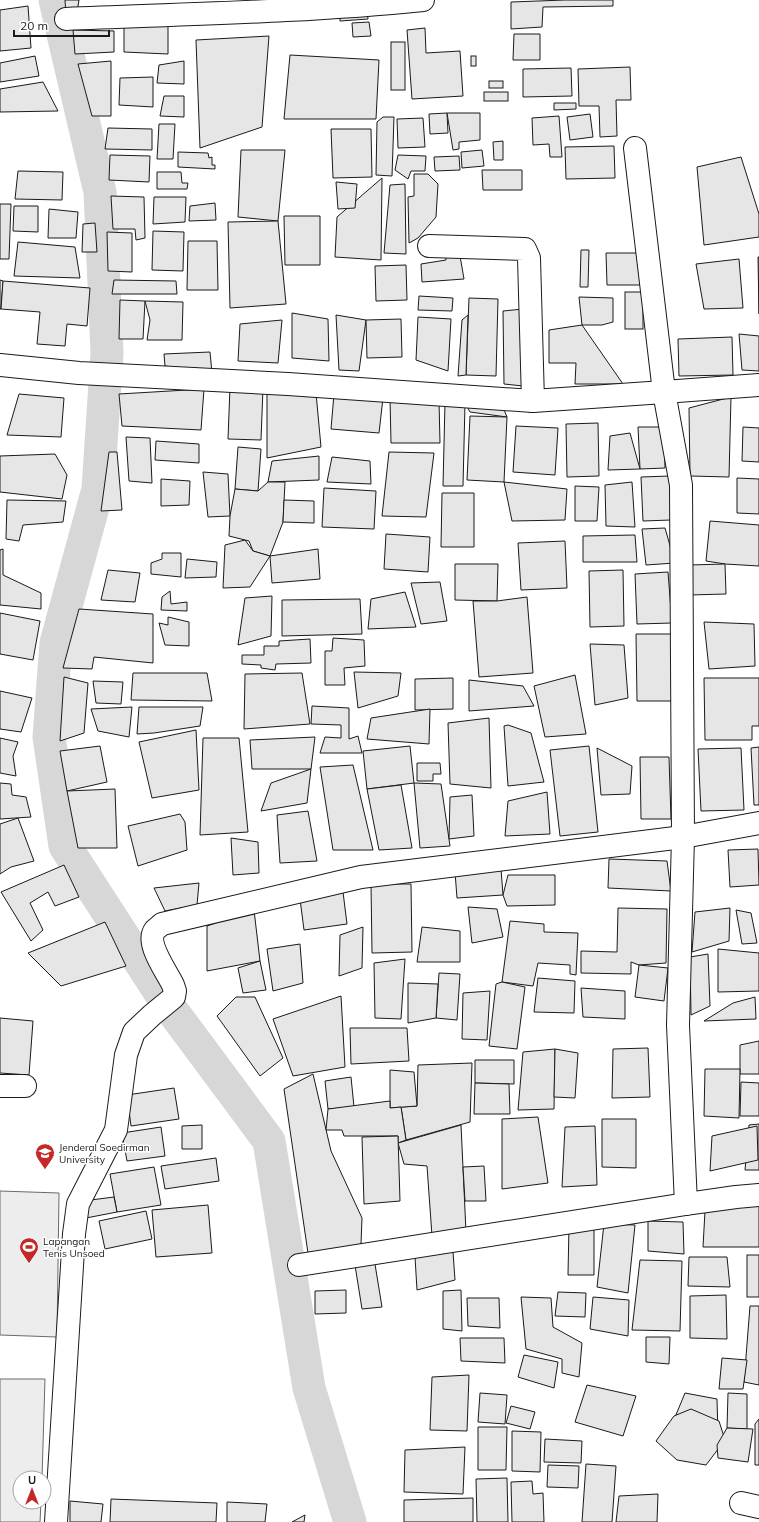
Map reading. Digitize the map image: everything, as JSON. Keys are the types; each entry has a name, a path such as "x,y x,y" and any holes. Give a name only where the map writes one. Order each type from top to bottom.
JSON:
{"street":[{"path":"66,18 250,11 384,4 423,0"},
{"path":"635,148 664,392 681,485 683,837 678,1025 686,1204"},
{"path":"429,246 525,249 527,251 529,258 533,401"},
{"path":"0,365 79,373 288,384 533,401 759,385"},
{"path":"56,1522 74,1234 78,1204 116,1130 126,1055 134,1032 174,997 175,991 153,948 152,940 154,931 162,924 360,877 683,837 759,823"},
{"path":"0,1086 25,1086"},
{"path":"299,1265 686,1204 736,1197 759,1196"}],"shaded area":[{"name":"Lapangan Tenis Unsoed","path":"0,1191 59,1193 57,1337 0,1335"},
{"path":"0,1379 45,1379 42,1470 12,1470 12,1510 41,1510 40,1522 0,1522"}],"building":[{"path":"65,0 79,0 77,12 66,15"},
{"path":"613,0 613,6 543,7 542,27 511,29 511,2"},
{"path":"28,6 31,48 0,51 0,10"},
{"path":"367,9 368,19 340,21 340,11"},
{"path":"168,22 168,54 124,52 124,25"},
{"path":"369,22 371,36 353,37 352,23"},
{"path":"425,28 426,53 460,51 463,96 412,99 407,30"},
{"path":"73,30 114,31 114,52 75,54"},
{"path":"514,34 540,34 540,60 513,60"},
{"path":"269,36 262,127 200,148 196,40"},
{"path":"391,42 405,42 405,90 391,90"},
{"path":"290,55 379,60 376,119 284,119"},
{"path":"35,56 39,76 0,82 0,63"},
{"path":"471,56 476,56 476,66 471,66"},
{"path":"111,61 111,116 92,116 78,64"},
{"path":"184,61 184,84 157,83 159,65"},
{"path":"630,67 631,100 616,100 617,136 600,137 599,106 579,106 578,69"},
{"path":"571,68 572,96 523,97 523,69"},
{"path":"153,77 153,107 119,105 120,78"},
{"path":"489,81 503,81 503,88 489,88"},
{"path":"43,82 58,111 0,112 0,89"},
{"path":"484,92 508,92 508,101 484,101"},
{"path":"164,96 184,96 184,117 160,116"},
{"path":"554,103 576,103 576,109 554,110"},
{"path":"447,113 448,133 430,134 429,114"},
{"path":"447,113 480,113 480,140 459,142 459,149 453,150"},
{"path":"590,114 593,137 570,140 567,117"},
{"path":"559,116 562,157 550,157 549,144 533,145 532,118"},
{"path":"383,117 394,117 392,176 376,175 377,122"},
{"path":"423,118 425,147 398,148 397,119"},
{"path":"159,124 175,124 173,159 157,159"},
{"path":"108,128 152,129 152,150 105,149"},
{"path":"331,129 371,129 372,177 333,178"},
{"path":"503,141 503,160 494,160 493,142"},
{"path":"614,146 615,178 566,179 565,147"},
{"path":"241,150 285,150 278,221 238,217"},
{"path":"482,150 484,166 462,168 461,152"},
{"path":"178,152 208,153 209,158 212,157 212,165 215,165 215,169 178,167"},
{"path":"110,155 150,156 149,182 109,180"},
{"path":"398,155 426,156 425,171 411,171 408,179 395,170"},
{"path":"459,156 460,170 435,171 434,157"},
{"path":"741,157 759,214 759,237 704,245 697,167"},
{"path":"482,170 522,170 522,190 483,190"},
{"path":"18,171 63,172 62,200 15,199"},
{"path":"157,172 181,172 182,183 188,183 187,189 157,189"},
{"path":"414,174 428,174 438,184 436,217 418,238 409,243 408,197 414,196"},
{"path":"382,178 381,260 335,257 337,217"},
{"path":"336,182 357,184 355,208 338,209"},
{"path":"405,184 406,254 384,253 390,185"},
{"path":"111,196 144,197 145,238 136,240 135,229 113,229"},
{"path":"154,197 186,197 185,222 153,224"},
{"path":"215,203 216,220 189,221 190,206"},
{"path":"0,204 11,204 9,259 0,259"},
{"path":"14,206 38,206 38,232 13,231"},
{"path":"49,209 78,212 76,238 48,238"},
{"path":"284,216 320,216 320,265 285,265"},
{"path":"278,221 286,304 230,308 228,222"},
{"path":"95,223 97,252 82,252 83,224"},
{"path":"153,231 184,232 183,271 152,270"},
{"path":"107,232 132,233 132,272 108,271"},
{"path":"188,241 217,241 218,290 187,290"},
{"path":"18,242 75,247 80,278 14,276"},
{"path":"446,249 459,250 464,279 422,282 421,264 446,260"},
{"path":"581,250 589,250 588,287 580,287"},
{"path":"606,253 642,253 642,285 607,285"},
{"path":"758,257 759,257 759,314"},
{"path":"739,259 743,308 704,309 696,264"},
{"path":"406,265 407,300 376,301 375,266"},
{"path":"0,280 3,281 1,309 0,309"},
{"path":"114,280 176,281 177,294 112,294"},
{"path":"3,281 90,288 87,326 67,324 65,346 37,344 40,312 1,309"},
{"path":"625,292 643,292 643,329 625,329"},
{"path":"419,296 453,298 452,311 418,310"},
{"path":"579,297 613,298 613,322 602,325 582,325"},
{"path":"469,298 498,299 496,376 466,375"},
{"path":"120,300 145,301 143,339 119,339"},
{"path":"145,301 183,302 182,340 147,340 150,320"},
{"path":"523,309 523,386 504,384 503,311"},
{"path":"292,313 328,319 329,361 292,358"},
{"path":"336,315 366,320 359,371 339,370"},
{"path":"468,315 466,375 458,376 462,320"},
{"path":"418,317 451,319 448,371 416,360"},
{"path":"401,319 402,357 367,358 366,320"},
{"path":"282,320 278,363 238,361 240,324"},
{"path":"582,325 623,384 575,384 576,363 549,363 549,330"},
{"path":"739,334 759,336 759,371 742,370"},
{"path":"732,337 733,375 679,376 678,339"},
{"path":"210,352 212,373 165,366 164,354"},
{"path":"230,387 263,388 261,440 228,439"},
{"path":"204,389 201,430 122,426 119,394"},
{"path":"267,390 316,393 321,447 267,458"},
{"path":"19,394 64,398 61,437 7,435"},
{"path":"334,394 383,398 379,433 331,429"},
{"path":"731,397 729,477 690,476 689,408"},
{"path":"390,398 439,401 440,443 391,443"},
{"path":"445,402 465,403 463,486 443,486"},
{"path":"465,403 502,405 507,417 470,412"},
{"path":"470,416 507,417 504,482 467,480"},
{"path":"598,423 599,476 567,477 566,424"},
{"path":"516,426 558,428 555,475 513,472"},
{"path":"638,427 664,427 665,468 640,469"},
{"path":"743,427 759,428 759,462 742,461"},
{"path":"630,433 640,469 608,470 610,436"},
{"path":"126,437 150,438 152,483 129,481"},
{"path":"156,441 199,444 199,463 155,460"},
{"path":"238,447 261,449 258,491 235,489"},
{"path":"109,452 117,452 122,510 101,511"},
{"path":"389,452 434,453 426,517 382,516"},
{"path":"55,454 67,475 62,499 0,492 0,456"},
{"path":"319,456 319,480 268,482 272,461"},
{"path":"332,457 370,461 371,484 327,482"},
{"path":"203,472 228,474 230,516 208,517"},
{"path":"670,476 671,520 643,521 641,477"},
{"path":"737,478 759,479 759,514 737,513"},
{"path":"161,479 190,481 189,505 161,506"},
{"path":"268,482 285,482 283,522 270,556 253,551 249,541 229,536 230,516 235,489 258,491"},
{"path":"504,482 567,489 565,520 512,521"},
{"path":"632,482 635,527 606,526 605,485"},
{"path":"575,486 599,487 597,521 575,521"},
{"path":"324,488 376,491 374,529 322,527"},
{"path":"442,493 474,493 474,547 441,547"},
{"path":"7,500 66,501 63,522 23,525 19,541 6,539"},
{"path":"284,500 314,501 314,523 283,522"},
{"path":"710,521 759,525 759,566 725,564 706,561"},
{"path":"665,528 675,563 646,565 642,529"},
{"path":"386,534 430,537 428,572 384,569"},
{"path":"635,535 637,562 583,562 583,536"},
{"path":"245,540 253,551 270,556 250,587 223,588 225,545"},
{"path":"565,541 567,588 521,590 518,543"},
{"path":"3,549 3,575 41,593 41,609 0,605 0,550"},
{"path":"318,549 320,579 272,583 270,556"},
{"path":"162,553 181,553 181,577 151,574 151,563 162,559"},
{"path":"187,559 217,562 216,577 185,578"},
{"path":"455,564 498,564 497,601 455,600"},
{"path":"725,564 726,594 689,595 689,565"},
{"path":"108,570 140,573 135,602 101,600"},
{"path":"623,570 624,626 590,627 589,571"},
{"path":"668,572 672,623 637,624 635,574"},
{"path":"440,582 447,621 421,624 411,583"},
{"path":"170,591 171,604 187,602 187,611 161,610 162,597"},
{"path":"405,592 416,627 368,629 371,599"},
{"path":"272,596 271,636 238,645 245,598"},
{"path":"527,597 533,673 479,677 473,601 497,601"},
{"path":"360,599 362,634 282,636 282,600"},
{"path":"79,609 153,614 153,663 94,657 92,669 63,668"},
{"path":"0,613 40,621 33,660 0,654"},
{"path":"168,617 189,622 189,646 165,645 159,623 168,625"},
{"path":"704,622 754,624 755,666 709,669"},
{"path":"636,634 672,634 672,701 637,701"},
{"path":"333,638 364,640 365,666 344,668 345,685 325,685 325,651 332,651"},
{"path":"310,639 311,663 276,664 275,670 261,668 261,665 242,664 242,655 264,655 264,646 279,646 279,641"},
{"path":"590,644 624,645 628,698 595,705"},
{"path":"354,672 401,673 398,696 358,708"},
{"path":"133,673 207,673 212,701 131,700"},
{"path":"302,673 310,724 244,729 245,674"},
{"path":"575,675 586,734 545,737 534,686"},
{"path":"64,677 88,683 84,733 60,741"},
{"path":"453,678 453,709 415,710 415,679"},
{"path":"704,678 759,678 759,726 752,726 752,740 705,740"},
{"path":"469,680 523,686 534,706 469,711"},
{"path":"93,681 123,682 121,704 96,703"},
{"path":"0,691 32,698 21,732 0,729"},
{"path":"312,706 349,708 349,739 358,736 362,753 320,753 325,737 341,738 341,725 311,724"},
{"path":"132,707 129,737 98,731 91,709"},
{"path":"139,707 203,707 200,726 137,734"},
{"path":"430,709 429,744 367,739 371,718"},
{"path":"489,718 491,788 450,784 448,723"},
{"path":"508,725 531,733 544,782 508,786 504,726"},
{"path":"196,730 199,790 152,798 139,742"},
{"path":"315,737 311,769 252,769 250,740"},
{"path":"0,738 18,742 13,756 16,776 0,773"},
{"path":"203,738 239,738 248,832 200,835"},
{"path":"100,746 107,782 67,791 60,751"},
{"path":"410,746 414,783 367,789 363,751"},
{"path":"589,746 598,832 560,836 550,750"},
{"path":"759,747 759,805 754,805 751,748"},
{"path":"597,748 632,766 630,794 601,795"},
{"path":"741,748 744,810 701,811 698,749"},
{"path":"640,757 669,757 671,819 641,819"},
{"path":"417,763 440,763 441,774 433,774 433,781 417,781"},
{"path":"353,765 373,850 333,850 320,767"},
{"path":"311,769 307,803 261,811 271,783"},
{"path":"0,783 11,784 12,795 26,797 31,817 0,819"},
{"path":"414,783 441,784 450,846 420,848"},
{"path":"401,785 412,848 379,850 367,789"},
{"path":"115,789 117,848 78,848 67,791"},
{"path":"547,792 550,834 505,836 508,801"},
{"path":"472,795 474,836 449,839 450,797"},
{"path":"308,811 317,861 280,863 277,815"},
{"path":"180,814 185,822 187,850 138,866 128,826"},
{"path":"18,818 34,861 11,867 0,874 0,824"},
{"path":"231,838 258,842 259,873 233,875"},
{"path":"758,849 759,885 730,887 728,850"},
{"path":"609,859 667,861 671,891 608,888"},
{"path":"64,865 79,897 55,906 48,892 30,903 43,930 31,941 1,892"},
{"path":"501,869 503,895 457,898 455,872"},
{"path":"508,875 555,875 555,905 507,906 503,895"},
{"path":"199,883 197,905 165,911 154,888"},
{"path":"371,884 411,884 412,952 372,953"},
{"path":"343,892 347,924 304,930 300,899"},
{"path":"468,907 497,909 503,937 472,943"},
{"path":"618,908 667,909 666,963 639,965 631,962 631,974 581,973 581,951 617,952"},
{"path":"730,908 729,941 692,952 695,912"},
{"path":"254,910 260,961 207,971 207,926"},
{"path":"736,910 751,913 757,943 742,944"},
{"path":"510,921 544,924 544,932 578,933 576,975 570,974 570,965 538,963 533,986 502,982"},
{"path":"105,922 126,966 61,986 28,953"},
{"path":"363,927 362,968 339,976 340,935"},
{"path":"422,927 460,931 460,962 417,962"},
{"path":"300,944 303,983 273,991 267,949"},
{"path":"718,949 759,953 759,991 718,992"},
{"path":"708,954 710,1006 691,1015 690,957"},
{"path":"405,959 401,1019 375,1018 374,963"},
{"path":"260,961 266,990 243,993 238,968"},
{"path":"639,965 668,968 664,1001 635,997"},
{"path":"439,973 460,974 457,1020 436,1018"},
{"path":"538,978 575,981 574,1013 534,1012"},
{"path":"502,982 525,987 517,1049 489,1046 496,984"},
{"path":"408,983 438,984 436,1018 408,1023"},
{"path":"581,988 625,991 625,1019 583,1017"},
{"path":"490,991 487,1040 462,1039 463,993"},
{"path":"341,996 345,1067 293,1076 273,1019"},
{"path":"236,997 255,997 283,1058 260,1076 217,1016"},
{"path":"755,997 756,1019 704,1021 733,1003"},
{"path":"0,1018 33,1021 29,1075 0,1073"},
{"path":"350,1028 407,1028 409,1061 351,1064"},
{"path":"759,1041 759,1074 740,1074 740,1045"},
{"path":"648,1048 650,1097 612,1098 613,1049"},
{"path":"555,1049 554,1109 518,1110 523,1052"},
{"path":"555,1049 578,1053 575,1098 554,1097"},
{"path":"475,1060 514,1060 514,1084 475,1083"},
{"path":"472,1063 470,1122 406,1140 401,1107 417,1106 418,1065"},
{"path":"705,1069 740,1069 739,1118 704,1116"},
{"path":"390,1070 414,1072 417,1106 390,1108"},
{"path":"313,1074 331,1151 362,1218 361,1244 309,1260 284,1089"},
{"path":"351,1077 354,1107 328,1109 325,1081"},
{"path":"741,1082 759,1083 759,1116 740,1116"},
{"path":"475,1083 509,1084 510,1114 474,1114"},
{"path":"174,1088 179,1119 131,1126 127,1095"},
{"path":"390,1101 390,1108 401,1107 406,1140 398,1143 398,1136 344,1136 342,1130 326,1130 328,1109"},
{"path":"538,1117 548,1183 502,1189 502,1119"},
{"path":"602,1119 636,1119 636,1168 602,1167"},
{"path":"759,1124 759,1170 745,1170 749,1125"},
{"path":"202,1125 202,1149 182,1149 182,1126"},
{"path":"461,1125 466,1232 432,1236 427,1166 404,1164 398,1143"},
{"path":"595,1126 597,1185 562,1187 565,1127"},
{"path":"757,1126 758,1160 710,1171 712,1136"},
{"path":"161,1127 165,1156 127,1161 122,1133"},
{"path":"398,1136 400,1201 364,1204 362,1137"},
{"path":"216,1158 219,1181 165,1189 161,1166"},
{"path":"484,1166 486,1201 465,1201 463,1167"},
{"path":"154,1167 161,1205 117,1212 110,1174"},
{"path":"114,1197 117,1212 86,1218 83,1201"},
{"path":"759,1204 759,1247 703,1247 705,1211"},
{"path":"208,1205 212,1253 156,1257 152,1210"},
{"path":"146,1211 152,1239 105,1249 99,1221"},
{"path":"648,1221 683,1222 684,1254 648,1251"},
{"path":"594,1224 594,1275 568,1275 569,1225"},
{"path":"604,1224 635,1225 628,1293 597,1287"},
{"path":"453,1252 455,1280 417,1290 415,1257"},
{"path":"747,1255 759,1255 759,1297 747,1297"},
{"path":"689,1257 727,1257 730,1287 688,1286"},
{"path":"374,1258 382,1307 362,1309 354,1259"},
{"path":"640,1260 682,1261 680,1331 632,1330"},
{"path":"346,1290 346,1313 315,1314 315,1291"},
{"path":"461,1290 462,1331 443,1329 443,1291"},
{"path":"558,1292 586,1293 585,1317 555,1316"},
{"path":"726,1295 727,1339 690,1338 690,1296"},
{"path":"521,1297 551,1298 553,1327 582,1343 579,1377 562,1373 562,1359 526,1349"},
{"path":"593,1297 629,1300 628,1336 590,1329"},
{"path":"467,1298 499,1298 500,1328 468,1326"},
{"path":"750,1306 759,1306 759,1385 744,1382"},
{"path":"646,1337 670,1337 669,1364 646,1362"},
{"path":"460,1338 504,1338 505,1363 461,1361"},
{"path":"524,1355 558,1362 554,1388 518,1377"},
{"path":"722,1358 747,1360 743,1389 719,1389"},
{"path":"469,1375 467,1431 430,1430 432,1377"},
{"path":"587,1385 636,1396 623,1436 575,1422"},
{"path":"480,1393 507,1395 505,1424 478,1422"},
{"path":"685,1393 717,1399 718,1435 712,1441 691,1409 666,1439"},
{"path":"728,1393 747,1394 747,1429 727,1428"},
{"path":"511,1406 535,1412 530,1429 506,1423"},
{"path":"691,1409 719,1421 725,1440 706,1465 677,1460 656,1441 674,1416"},
{"path":"759,1419 759,1465 755,1465 755,1424"},
{"path":"478,1427 507,1427 506,1470 478,1470"},
{"path":"727,1428 753,1429 748,1462 718,1458 717,1445"},
{"path":"512,1431 541,1432 540,1472 512,1471"},
{"path":"545,1439 582,1441 581,1463 544,1462"},
{"path":"465,1447 463,1494 404,1492 405,1450"},
{"path":"586,1464 616,1466 612,1522 582,1522"},
{"path":"548,1465 579,1466 578,1488 547,1487"},
{"path":"507,1478 508,1522 477,1522 476,1479"},
{"path":"532,1481 533,1494 543,1493 544,1522 512,1522 511,1482"},
{"path":"658,1494 657,1522 616,1522 619,1496"},
{"path":"473,1498 473,1522 404,1522 404,1500"},
{"path":"111,1499 217,1503 216,1522 110,1522"},
{"path":"70,1501 103,1504 101,1522 70,1522"},
{"path":"227,1502 267,1504 265,1522 227,1522"},
{"path":"305,1515 304,1522 292,1522"}],"waterway":[{"path":"55,0 100,192 107,353 98,489 56,643 49,737 65,846 168,1005 269,1141 309,1388 350,1522"}],"place":[{"name":"Jenderal Soedirman University","path":"45,1170"},
{"name":"Lapangan Tenis Unsoed","path":"29,1264"}]}
